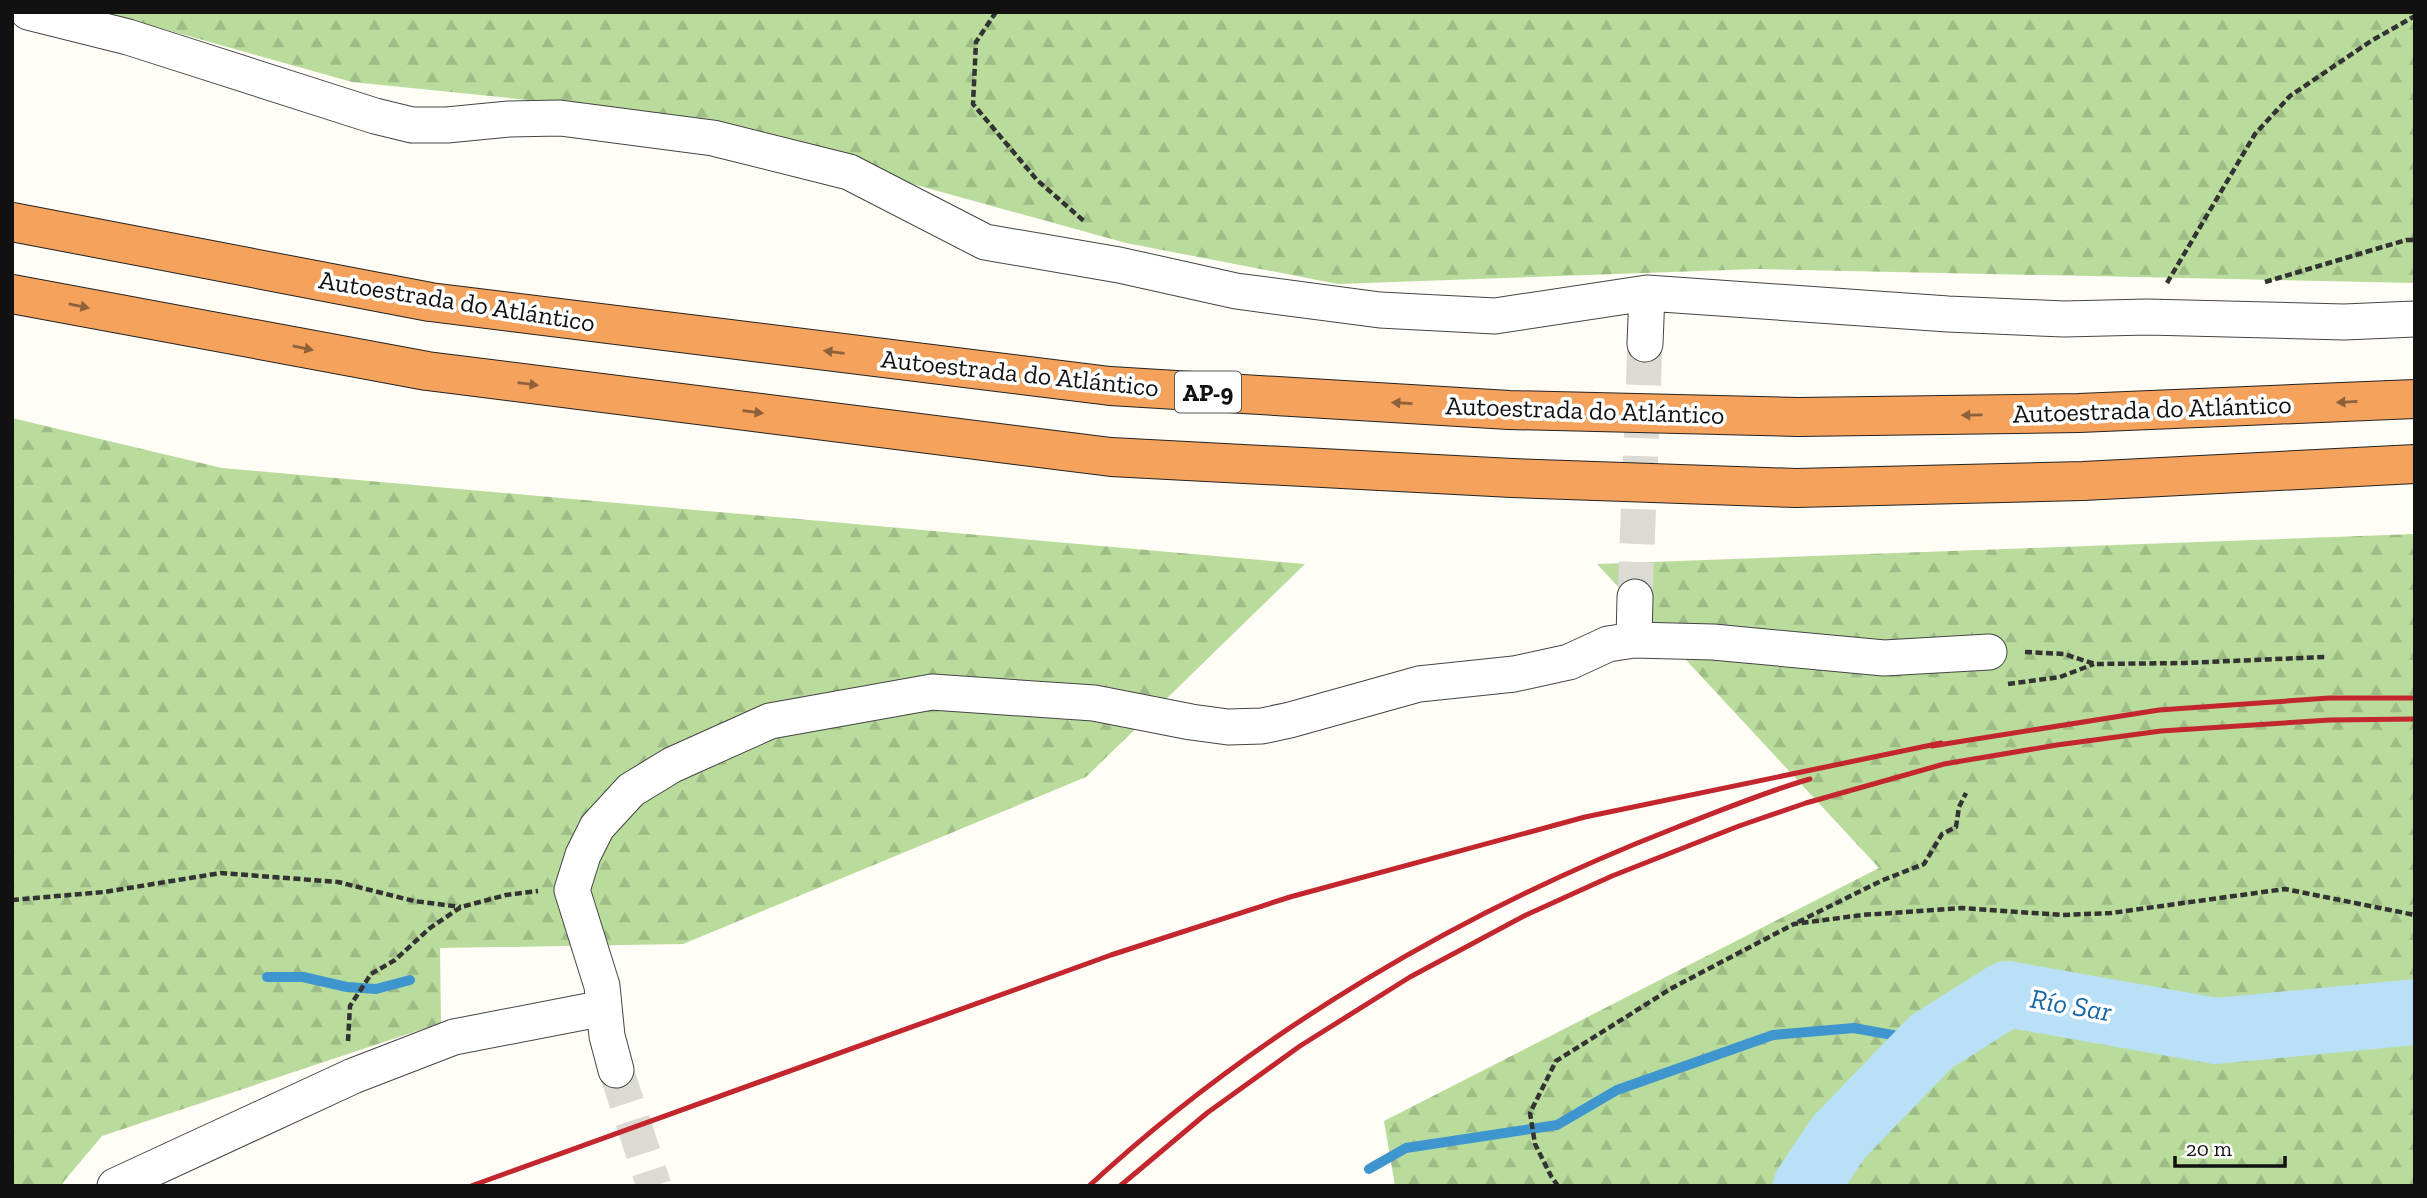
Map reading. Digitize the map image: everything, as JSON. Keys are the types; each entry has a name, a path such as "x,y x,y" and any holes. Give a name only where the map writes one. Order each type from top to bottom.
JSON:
{"highway":[{"name":"Autoestrada do Atlántico","path":"12,222 430,302 1110,386 1509,410 1798,417 2078,413 2415,399"},
{"path":"12,294 427,371 1111,457 1512,478 1796,488 2082,481 2415,464"}],"street":[{"path":"28,12 128,37 375,116 412,125 560,118 713,138 849,172 985,242 1119,265 1236,291 1405,311 1495,316 1647,293 1961,315 2064,319 2147,317 2344,322 2415,319"},
{"path":"1645,345 1647,293"},
{"path":"1634,640 1635,597"},
{"path":"616,1070 607,1036 603,997 572,890 583,855 597,827 631,790 672,765 770,721 932,692 1094,703 1203,724 1228,727 1262,726 1419,684 1514,674 1569,662 1608,644 1634,640 1713,642 1992,668"},
{"path":"115,1186 353,1076 454,1037 603,997"}],"path":[{"path":"996,12 976,41 973,104 1037,180 1098,233 1119,265"},
{"path":"2147,317 2255,134 2290,96 2371,41 2415,16"},
{"path":"2263,282 2406,240 2415,240"},
{"path":"1992,668 2064,653 2095,664"},
{"path":"1992,668 2060,677 2095,664 2325,657"},
{"path":"1558,1186 1535,1144 1530,1113 1556,1061 1672,988 1794,923 1883,880 1924,864 1942,834 1956,827 1959,807 1966,793"},
{"path":"12,900 104,892 221,873 338,882 414,901 461,907"},
{"path":"1794,923 1962,908 2062,915 2110,913 2285,889 2415,915"},
{"path":"350,1006 371,974 395,960 430,928 461,907 530,891 572,890"}],"green space":[{"path":"103,12 2415,12 2415,283 1756,269 1338,284 1126,243 656,113 352,82"},
{"path":"12,418 222,468 1305,564 1086,777 683,944 440,948 441,1023 102,1136 60,1186 12,1186"},
{"path":"2415,534 2415,1186 1395,1186 1384,1121 1879,868 1597,564"}],"waterway":[{"path":"267,977 303,977 347,987 376,989 410,980"},
{"name":"Río Sar","path":"1806,1186 1839,1137 1931,1042 2007,994 2216,1031 2415,1012"},
{"path":"1369,1169 1406,1148 1557,1125 1617,1090 1773,1035 1854,1028 1931,1042"}],"tunnel":[{"path":"1635,597 1645,344"},
{"path":"616,1070 654,1186"}],"railway":[{"path":"1932,746 2159,710 2329,698 2415,698"},
{"path":"1120,1186 1207,1113 1300,1046 1410,977 1526,915 1612,876 1739,826 1806,803 1944,764 2057,745 2161,731 2330,720 2415,719"},
{"path":"471,1186 1111,955 1290,897 1585,817 1941,743"},
{"path":"1089,1186 1154,1129 1222,1076 1293,1026 1441,937 1517,897 1596,861 1742,802 1810,779"}]}
